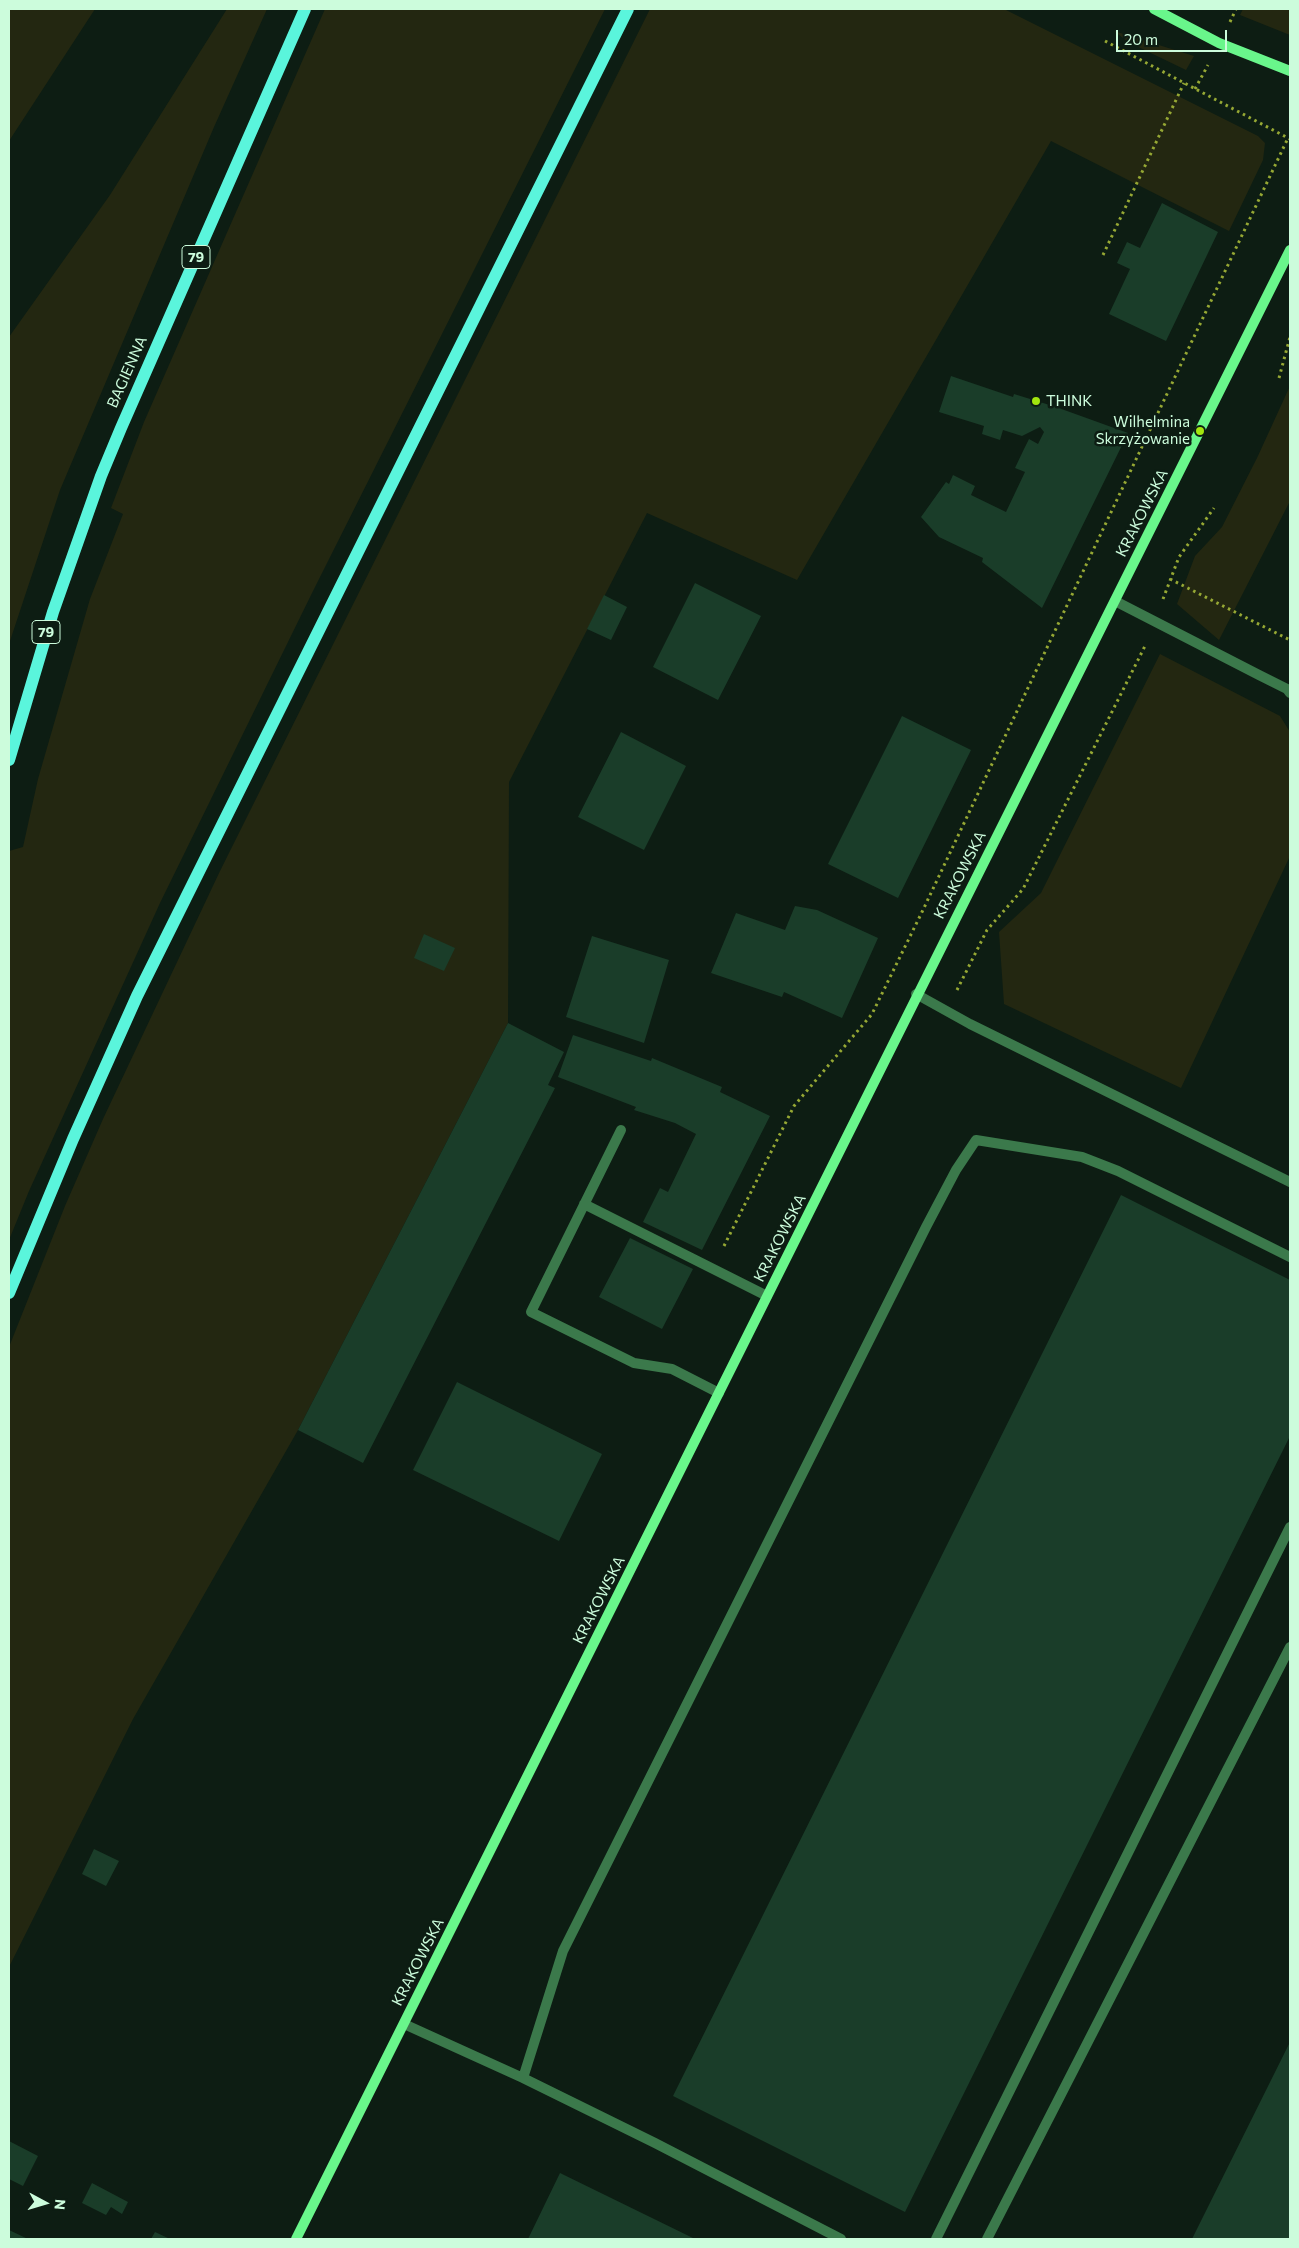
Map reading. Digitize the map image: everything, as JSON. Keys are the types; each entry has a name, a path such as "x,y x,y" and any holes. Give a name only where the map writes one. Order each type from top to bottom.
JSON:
{"main road":[{"name":"BAGIENNA","path":"9,760 50,621 121,428 305,9"},
{"path":"9,1293 73,1139 149,972 628,9"}],"street":[{"path":"1154,9 1219,43 1290,71"},
{"name":"KRAKOWSKA","path":"296,2239 768,1296 916,994 1290,250"}],"lane":[{"path":"1115,601 1273,682 1290,693"},
{"path":"916,994 946,1011 1290,1182"},
{"path":"621,1130 531,1312 634,1364 672,1369 719,1393"},
{"path":"523,2078 563,1951 926,1226 956,1170 976,1140 1082,1157 1118,1171 1290,1257"},
{"path":"584,1204 768,1296"},
{"path":"936,2239 1290,1528"},
{"path":"987,2239 1290,1647"},
{"path":"404,2024 523,2078 841,2239"}],"path":[{"path":"713,1268 794,1106 872,1014 931,894 1289,139 1105,41"},
{"path":"1103,255 1184,83"},
{"path":"1279,378 1290,337"},
{"path":"946,1011 986,930 1023,889 1148,640 1179,557 1214,508"},
{"path":"1170,579 1290,640"}],"green space":[{"path":"9,9 95,9 9,141"},
{"path":"227,9 267,9 214,127 60,490 9,644 9,337 110,195"},
{"path":"325,9 605,9 313,591 160,903 29,1191 9,1240 9,851 23,847 38,779 90,599 123,514 111,508 144,422"},
{"path":"650,9 1004,9 1258,136 1265,143 1263,160 1229,231 1051,141 797,580 647,513 509,782 508,1023 298,1430 133,1719 9,1967 9,1347 65,1206 103,1119 220,871"},
{"path":"1243,9 1290,9 1290,35 1240,15"},
{"path":"1114,31 1194,56 1186,70 1128,42"},
{"path":"1290,386 1290,501 1219,640 1177,604 1195,556 1222,527 1257,458"},
{"path":"1160,654 1280,716 1290,732 1290,856 1181,1088 1004,1004 999,932 1041,893"}],"building":[{"path":"1162,203 1218,232 1166,341 1109,314 1130,269 1117,263 1127,242 1140,248"},
{"path":"951,376 1013,397 1014,394 1056,407 1128,433 1042,608 982,562 983,558 939,537 921,517 946,482 949,484 953,475 975,486 971,495 1006,512 1025,472 1015,468 1024,449 1029,439 1038,444 1044,432 1040,427 1022,436 1003,430 1000,440 982,434 984,426 939,412"},
{"path":"695,583 761,616 718,700 653,667"},
{"path":"604,595 627,607 611,640 587,629"},
{"path":"902,716 971,750 898,898 828,864"},
{"path":"621,732 686,766 644,850 578,817"},
{"path":"795,906 817,910 878,938 842,1018 784,992 782,997 711,973 736,913 785,930"},
{"path":"424,934 455,948 444,971 414,958"},
{"path":"592,936 669,960 644,1043 566,1017"},
{"path":"508,1023 564,1052 548,1085 555,1088 363,1463 298,1430"},
{"path":"573,1035 651,1061 652,1058 722,1087 720,1092 770,1116 702,1250 643,1222 660,1188 668,1192 696,1134 675,1123 634,1110 636,1107 558,1077"},
{"path":"1121,1195 1290,1280 1290,1436 905,2212 673,2096"},
{"path":"630,1238 693,1269 662,1329 599,1297"},
{"path":"457,1382 602,1454 559,1541 413,1470"},
{"path":"94,1849 119,1861 106,1886 82,1874"},
{"path":"1290,2042 1290,2239 1192,2239"},
{"path":"9,2141 38,2156 23,2186 9,2179"},
{"path":"560,2173 695,2239 528,2239"},
{"path":"92,2183 128,2202 122,2214 111,2207 106,2215 82,2203"},
{"path":"9,2230 28,2239 9,2239"},
{"path":"155,2232 170,2239 151,2239"}],"place":[{"name":"THINK","path":"1036,401"},
{"name":"Wilhelmina Skrzyżowanie","path":"1200,431"}]}
